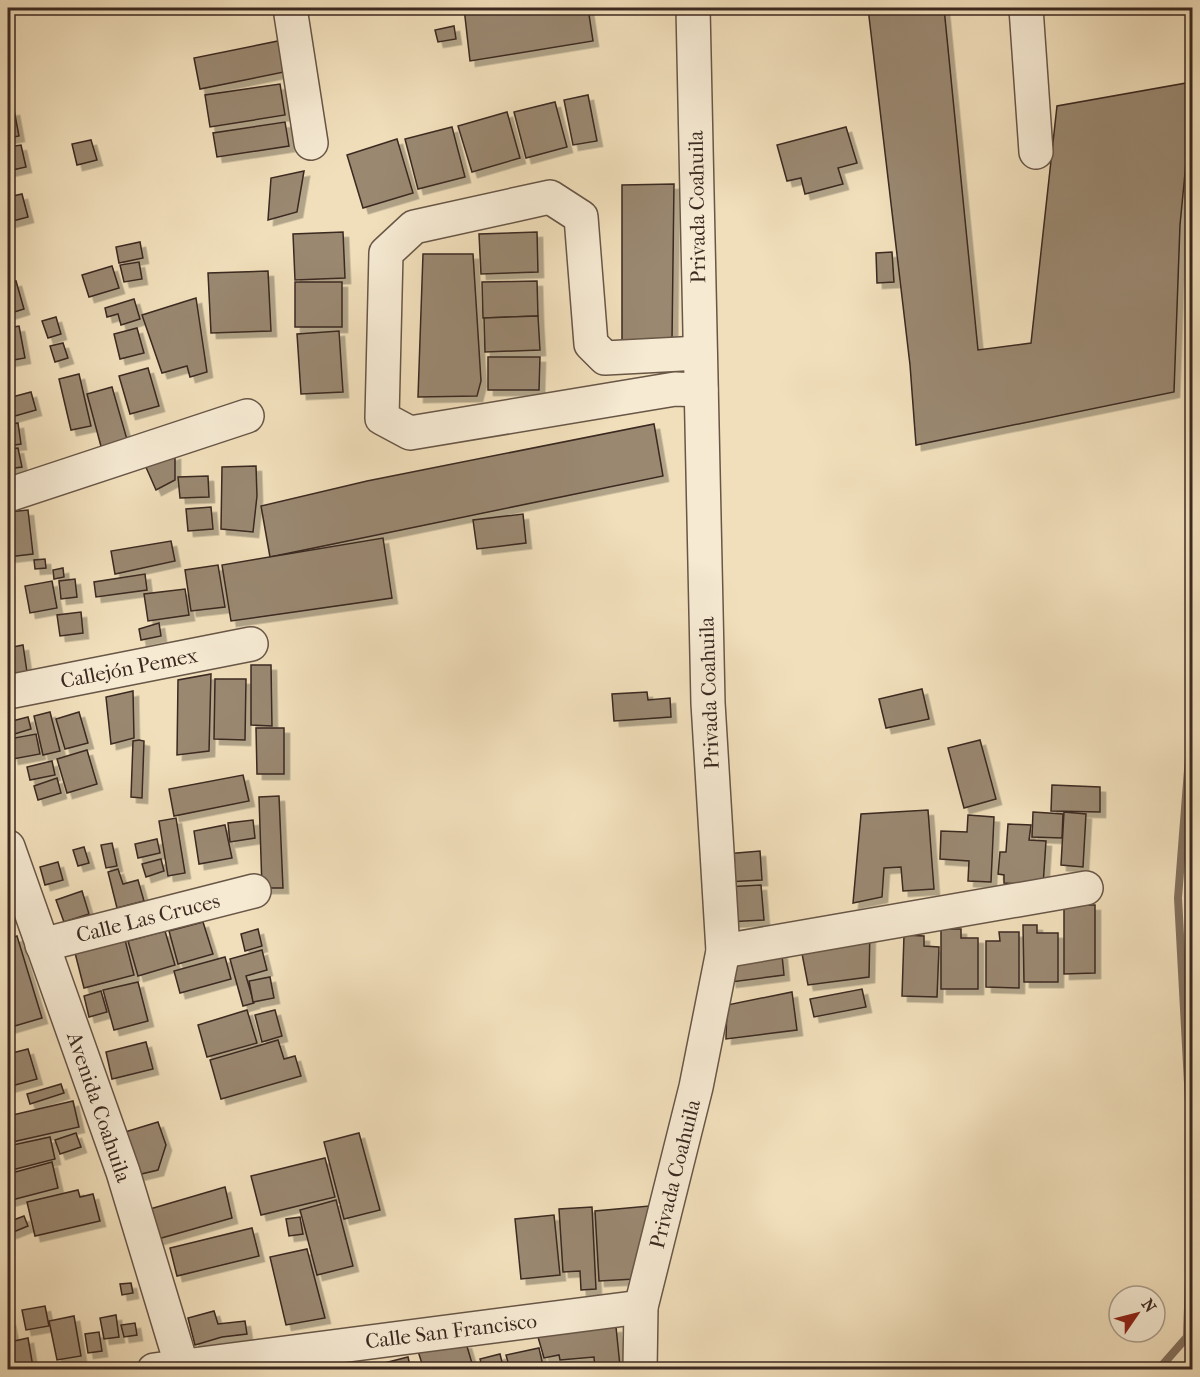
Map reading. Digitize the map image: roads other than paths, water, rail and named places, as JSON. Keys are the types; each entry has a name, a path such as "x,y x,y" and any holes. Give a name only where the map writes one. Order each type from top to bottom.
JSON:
{"street":[{"path":"290,8 311,143"},
{"name":"Privada Coahuila","path":"640,1370 641,1307 696,1087 723,951 708,703 693,8"},
{"path":"1026,8 1036,152"},
{"path":"700,353 605,358 591,344 581,217 550,197 414,227 386,253 382,418 410,433 675,389 701,390"},
{"path":"8,495 247,416"},
{"name":"Callejón Pemex","path":"8,692 251,644"},
{"name":"Avenida Coahuila","path":"8,847 123,1172 173,1368"},
{"path":"723,951 1086,888"},
{"name":"Calle Las Cruces","path":"42,945 254,891"},
{"name":"Calle San Francisco","path":"173,1368 641,1307"}],"waterway":[{"path":"1192,719 1178,898 1192,1157"},
{"path":"1158,1370 1187,1337 1192,1189"}]}
